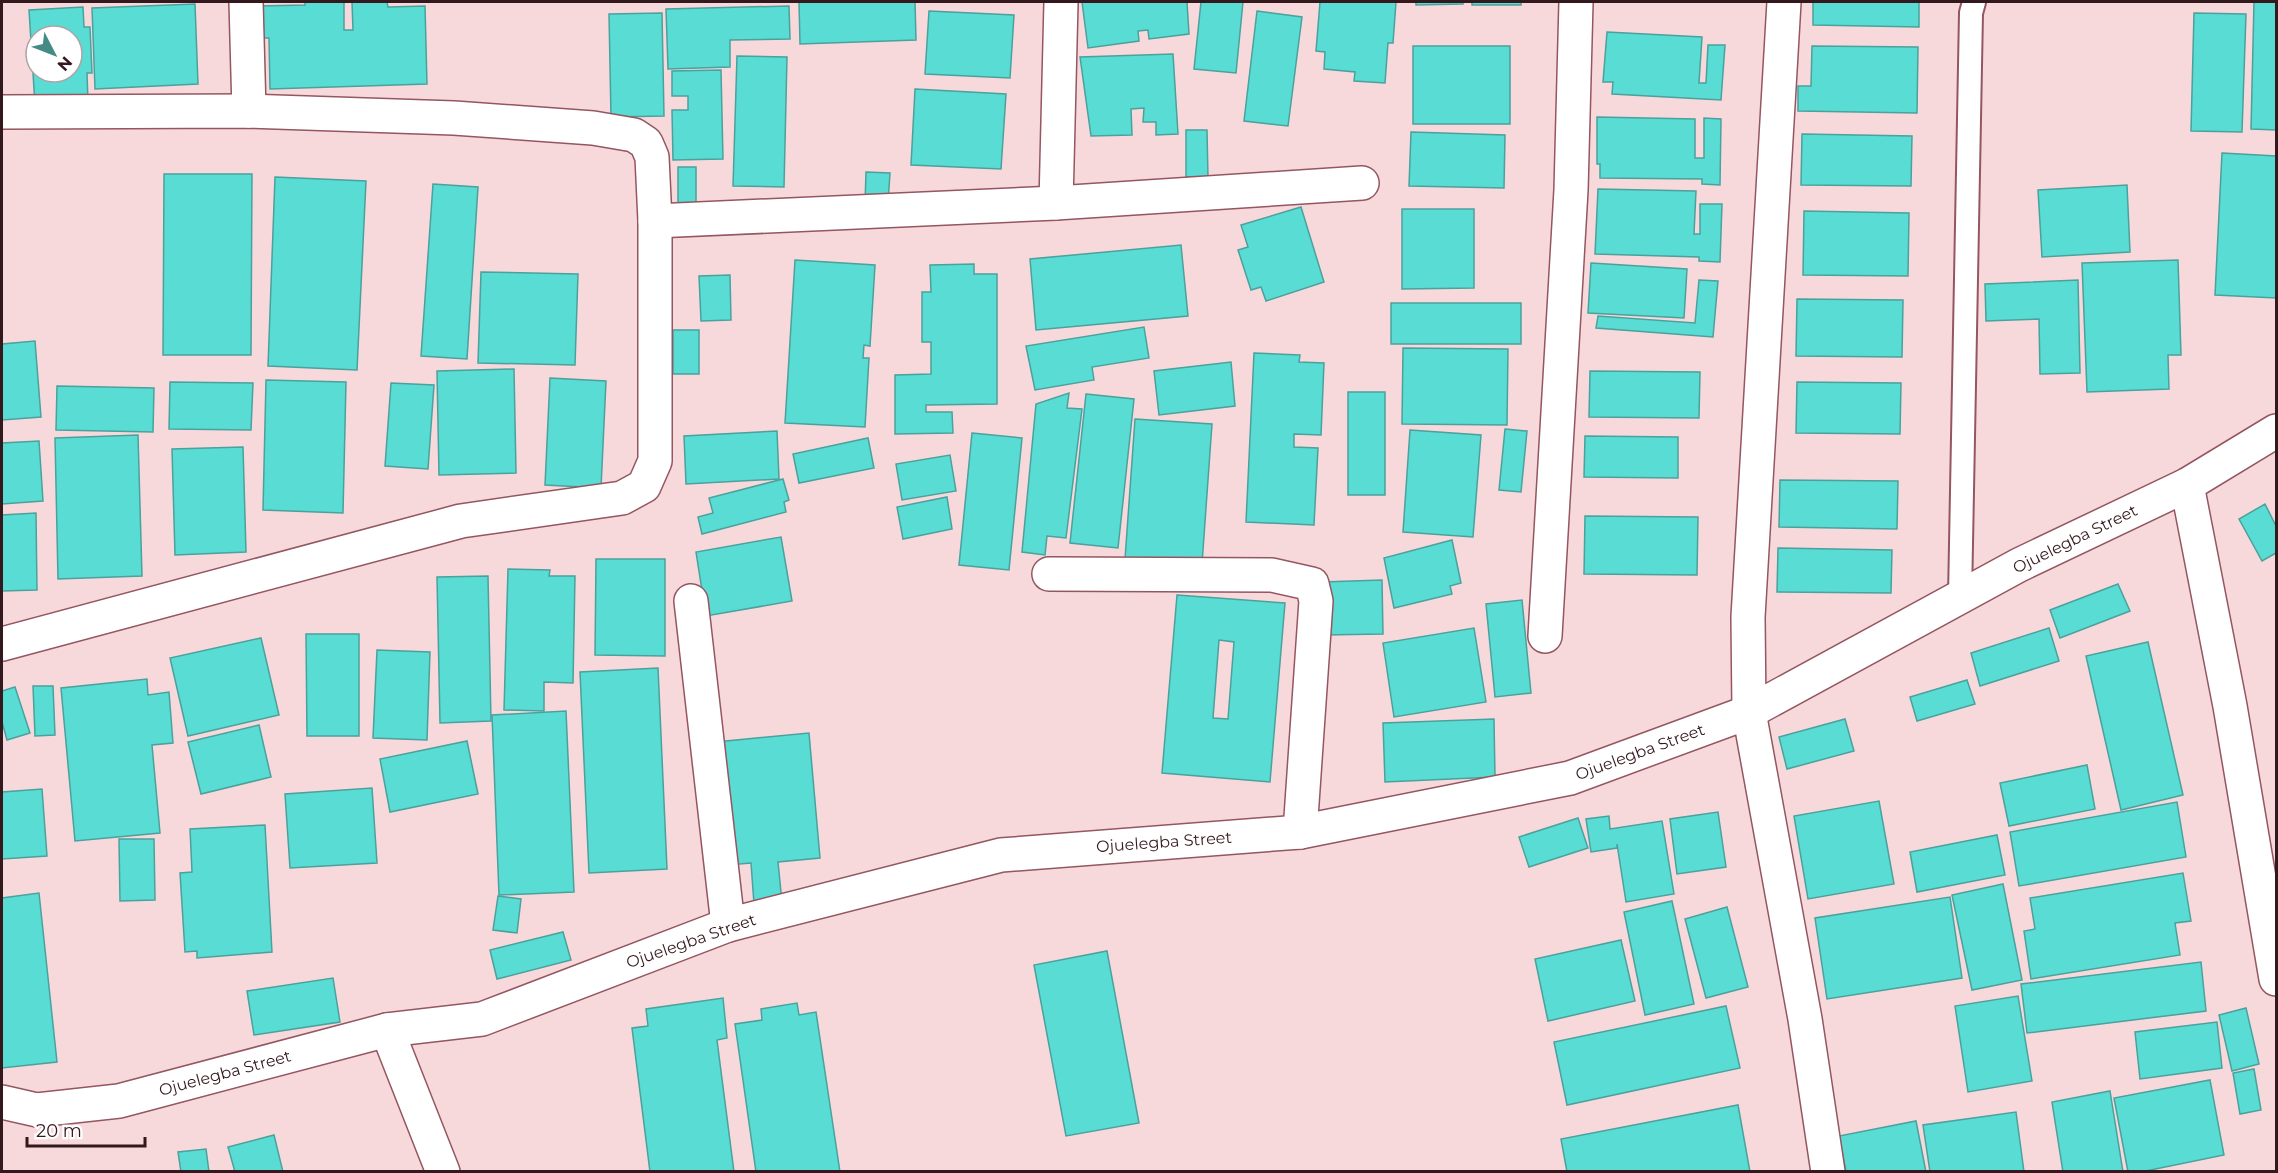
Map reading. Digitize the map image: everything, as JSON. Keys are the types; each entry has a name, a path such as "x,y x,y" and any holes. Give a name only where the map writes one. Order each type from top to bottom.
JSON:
{"street":[{"path":"246,2 249,111"},
{"path":"1056,202 1061,2"},
{"path":"1545,636 1572,190 1576,2"},
{"path":"1784,2 1748,617 1749,712 1806,1019 1828,1172"},
{"path":"2,112 249,111 454,118 593,128 634,135 646,143 652,157 655,221 655,461 644,486 622,498 461,521 2,644"},
{"path":"655,221 1056,202 1362,183"},
{"name":"Ojuelegba Street","path":"2,1102 37,1110 118,1101 387,1030 482,1018 728,925 1001,855 1300,832 1570,778 1749,712 2019,565 2187,485 2277,431"},
{"path":"2187,485 2230,706 2277,979"},
{"path":"1049,574 1272,575 1312,585 1316,601 1300,832"},
{"path":"692,601 728,925"},
{"path":"387,1030 443,1172"}],"lane":[{"path":"1960,597 1971,25 1974,2"}],"building":[{"path":"305,2 344,2 344,30 353,30 352,2 387,2 388,7 425,6 427,84 270,89 269,38 258,38 258,6 305,5"},
{"path":"799,2 915,2 916,40 800,44"},
{"path":"1082,2 1187,2 1189,34 1149,39 1148,30 1138,31 1139,41 1088,48"},
{"path":"1201,2 1243,2 1236,73 1194,69"},
{"path":"1320,2 1396,2 1393,43 1388,43 1385,83 1354,81 1355,72 1324,69 1325,52 1316,51"},
{"path":"1416,2 1463,2 1463,4 1416,5"},
{"path":"1472,2 1521,2 1521,5 1472,5"},
{"path":"1813,2 1919,2 1919,27 1813,25"},
{"path":"2254,2 2276,2 2276,130 2251,129"},
{"path":"195,4 198,84 95,89 92,8"},
{"path":"789,6 790,39 730,40 730,67 668,69 666,9"},
{"path":"83,7 84,24 30,24 29,10"},
{"path":"929,11 1014,15 1010,78 925,74"},
{"path":"1257,11 1302,17 1288,126 1244,121"},
{"path":"662,13 664,116 611,117 609,14"},
{"path":"2194,13 2246,14 2242,132 2191,131"},
{"path":"84,27 90,27 92,73 87,73 88,102 35,105 34,84 84,84"},
{"path":"1607,32 1702,37 1699,83 1706,83 1708,45 1725,45 1721,100 1612,94 1613,82 1603,82"},
{"path":"1413,46 1510,46 1510,124 1413,124"},
{"path":"1812,46 1918,47 1917,113 1798,111 1798,86 1811,86"},
{"path":"1173,54 1178,134 1156,135 1156,122 1143,122 1144,108 1131,109 1132,135 1091,136 1080,57"},
{"path":"737,56 787,57 784,187 733,186"},
{"path":"721,70 723,159 673,160 672,110 688,110 688,96 672,96 672,71"},
{"path":"915,89 1006,94 1001,169 911,165"},
{"path":"1597,117 1695,119 1695,158 1704,158 1704,118 1721,119 1720,185 1702,184 1702,179 1600,178 1600,164 1597,164"},
{"path":"1186,130 1207,130 1208,177 1186,177"},
{"path":"1411,132 1505,135 1504,188 1409,186"},
{"path":"1802,134 1912,136 1911,186 1801,185"},
{"path":"2222,153 2276,156 2276,298 2215,295"},
{"path":"678,167 696,167 696,204 678,205"},
{"path":"866,172 890,173 888,203 865,203"},
{"path":"164,174 252,174 251,355 163,355"},
{"path":"275,177 366,181 357,370 268,366"},
{"path":"433,184 478,187 467,359 421,356"},
{"path":"2127,185 2130,252 2042,257 2038,190"},
{"path":"1598,189 1696,191 1694,234 1700,234 1700,204 1722,204 1720,262 1699,261 1699,257 1595,254"},
{"path":"1301,207 1324,282 1266,301 1261,287 1251,290 1238,250 1248,247 1241,225"},
{"path":"1402,209 1474,209 1474,288 1402,289"},
{"path":"1804,211 1909,213 1908,276 1803,275"},
{"path":"1181,245 1188,316 1036,330 1030,259"},
{"path":"795,260 875,265 870,346 864,345 863,358 869,358 865,427 785,423"},
{"path":"2178,260 2181,355 2168,355 2169,389 2087,392 2082,263"},
{"path":"1591,263 1687,269 1684,318 1588,313"},
{"path":"974,264 974,274 997,274 997,404 926,405 926,412 952,412 953,433 895,434 895,375 931,374 931,342 922,342 922,292 931,292 930,265"},
{"path":"481,272 578,274 575,365 478,363"},
{"path":"730,275 731,320 701,321 699,276"},
{"path":"1699,280 1718,281 1713,337 1596,328 1598,316 1695,323"},
{"path":"2078,280 2080,373 2040,374 2039,319 1986,321 1985,284"},
{"path":"1797,299 1903,300 1902,357 1796,356"},
{"path":"1391,303 1521,303 1521,344 1391,344"},
{"path":"1144,327 1149,358 1092,367 1094,380 1035,390 1026,346"},
{"path":"673,330 699,330 699,374 673,374"},
{"path":"35,341 41,417 2,420 2,344"},
{"path":"1403,348 1508,349 1507,425 1402,424"},
{"path":"1254,353 1300,355 1299,362 1324,363 1321,435 1294,434 1294,447 1318,448 1314,525 1246,522"},
{"path":"1231,362 1235,406 1159,415 1154,371"},
{"path":"514,369 516,473 439,475 437,371"},
{"path":"1590,371 1700,372 1699,418 1589,417"},
{"path":"550,378 606,381 601,488 545,485"},
{"path":"266,380 346,382 343,513 263,510"},
{"path":"170,382 253,383 251,430 169,429"},
{"path":"1797,382 1901,383 1900,434 1796,433"},
{"path":"391,383 434,385 428,469 385,466"},
{"path":"57,386 154,388 153,432 56,430"},
{"path":"1348,392 1385,392 1385,495 1348,495"},
{"path":"1069,393 1067,408 1082,409 1066,538 1047,536 1045,555 1022,552 1036,404"},
{"path":"1086,394 1134,399 1118,548 1070,543"},
{"path":"1135,419 1212,424 1202,564 1125,559"},
{"path":"1505,429 1527,431 1521,492 1499,490"},
{"path":"1410,430 1481,435 1473,537 1403,532"},
{"path":"777,431 779,479 686,484 684,436"},
{"path":"972,433 1022,438 1009,570 959,565"},
{"path":"138,435 142,576 58,579 55,438"},
{"path":"1585,436 1678,437 1678,478 1584,477"},
{"path":"868,438 874,468 799,483 793,454"},
{"path":"39,441 43,501 2,504 2,443"},
{"path":"243,447 246,552 175,555 172,449"},
{"path":"950,455 956,491 902,500 896,464"},
{"path":"783,479 789,500 784,502 786,512 702,534 698,517 713,513 709,498"},
{"path":"1780,480 1898,481 1897,529 1779,527"},
{"path":"947,497 952,529 903,539 897,507"},
{"path":"2265,504 2276,526 2276,553 2262,561 2239,519"},
{"path":"36,513 37,590 2,591 2,515"},
{"path":"1585,516 1698,517 1697,575 1584,574"},
{"path":"781,537 792,601 706,616 696,552"},
{"path":"1452,540 1461,583 1450,586 1452,594 1394,608 1384,558"},
{"path":"1778,548 1892,550 1891,593 1777,592"},
{"path":"596,559 665,559 665,656 595,655"},
{"path":"508,569 550,570 549,576 575,576 573,683 544,682 544,711 504,710"},
{"path":"488,576 491,721 440,723 437,577"},
{"path":"1382,580 1383,634 1323,635 1322,582"},
{"path":"2118,584 2130,611 2060,638 2050,610"},
{"path":"1177,595 1285,603 1270,782 1162,773","holes":["1219,640 1234,642 1228,719 1213,718"]},
{"path":"1522,600 1531,693 1495,697 1486,604"},
{"path":"1474,628 1486,702 1394,717 1383,643"},
{"path":"2049,628 2059,661 1980,686 1971,653"},
{"path":"306,634 359,634 359,736 307,736"},
{"path":"261,638 279,715 188,736 170,658"},
{"path":"2148,642 2183,795 2121,810 2086,656"},
{"path":"377,650 430,652 427,740 373,738"},
{"path":"658,668 667,869 589,873 580,672"},
{"path":"147,679 148,695 169,692 173,743 152,745 160,833 75,841 61,688"},
{"path":"1967,680 1975,704 1917,721 1910,697"},
{"path":"33,686 53,686 55,735 35,736"},
{"path":"15,687 30,733 7,740 2,722 2,691"},
{"path":"566,711 574,892 499,895 492,715"},
{"path":"1494,719 1495,777 1385,782 1383,723"},
{"path":"1845,719 1854,751 1787,769 1779,737"},
{"path":"259,725 271,777 201,794 188,742"},
{"path":"809,733 820,858 778,862 782,902 754,904 751,863 728,865 716,742"},
{"path":"467,741 478,794 390,812 380,759"},
{"path":"2087,765 2095,809 2009,826 2000,783"},
{"path":"372,788 377,863 290,868 285,794"},
{"path":"42,789 47,856 2,859 2,792"},
{"path":"1879,801 1894,884 1808,899 1794,816"},
{"path":"2177,802 2186,857 2019,886 2010,832"},
{"path":"1718,812 1726,867 1677,874 1670,819"},
{"path":"1609,816 1610,829 1662,821 1674,894 1626,902 1617,844 1617,848 1591,852 1586,819"},
{"path":"1578,818 1588,848 1529,867 1519,837"},
{"path":"265,825 272,952 197,958 197,951 185,952 180,873 192,872 190,829"},
{"path":"1997,835 2005,875 1917,892 1910,852"},
{"path":"119,839 154,839 155,900 120,901"},
{"path":"2183,873 2191,921 2175,923 2180,955 2031,979 2024,931 2035,929 2030,898"},
{"path":"2003,884 2022,980 1972,990 1952,895"},
{"path":"39,893 57,1062 2,1068 2,898"},
{"path":"498,896 521,899 517,933 493,930"},
{"path":"1950,897 1962,978 1827,999 1815,918"},
{"path":"1672,901 1694,1004 1645,1015 1624,912"},
{"path":"1727,907 1748,987 1706,998 1685,919"},
{"path":"563,932 571,960 497,979 490,950"},
{"path":"1621,940 1635,1001 1548,1021 1535,959"},
{"path":"1107,951 1139,1123 1066,1136 1034,965"},
{"path":"2201,962 2206,1011 2027,1033 2021,984"},
{"path":"333,978 340,1022 254,1035 247,991"},
{"path":"2018,996 2032,1081 1968,1092 1955,1006"},
{"path":"723,998 727,1038 717,1040 734,1172 650,1172 632,1028 648,1026 646,1009"},
{"path":"797,1003 799,1015 816,1012 840,1172 756,1172 735,1024 762,1020 761,1009"},
{"path":"1726,1006 1740,1068 1567,1105 1554,1042"},
{"path":"2246,1008 2259,1064 2232,1071 2219,1015"},
{"path":"2217,1022 2222,1068 2140,1079 2135,1032"},
{"path":"2254,1069 2261,1110 2240,1114 2233,1073"},
{"path":"2210,1080 2224,1155 2141,1172 2128,1172 2114,1098"},
{"path":"2110,1091 2123,1172 2063,1172 2052,1102"},
{"path":"1738,1105 1750,1172 1567,1172 1561,1139"},
{"path":"2016,1112 2024,1172 1930,1172 1923,1125"},
{"path":"1916,1121 1926,1172 1846,1172 1839,1136"},
{"path":"274,1135 283,1172 235,1172 228,1147"},
{"path":"206,1149 209,1172 181,1172 178,1152"}]}
